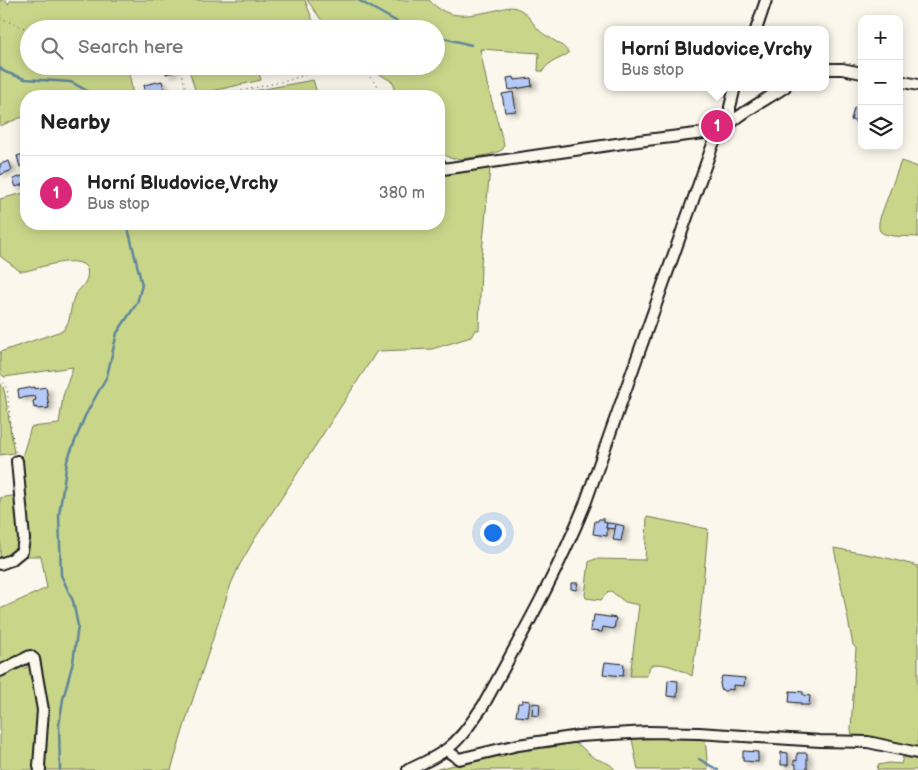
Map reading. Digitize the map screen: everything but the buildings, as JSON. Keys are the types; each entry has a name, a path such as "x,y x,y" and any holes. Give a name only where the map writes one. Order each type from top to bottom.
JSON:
{"street":[{"path":"757,26 766,0"},
{"path":"829,69 858,72"},
{"path":"903,82 918,85"},
{"path":"730,123 730,107 735,91"},
{"path":"408,770 446,750 462,734 483,706 544,593 573,534 616,420 711,150 720,133 730,123 780,91"},
{"path":"445,169 630,142 704,133 720,133"},
{"path":"0,564 10,560 22,551 24,539 17,461"},
{"path":"0,671 30,656 34,659 43,710 40,770"},
{"path":"446,750 459,759 518,745 579,736 648,732 868,742 918,753"}],"path":[{"path":"0,18 20,26"},
{"path":"182,75 186,90"},
{"path":"245,90 304,75"},
{"path":"368,75 382,90"},
{"path":"0,379 7,387 11,429 17,461"}],"green space":[{"path":"0,0 6,0 8,4 11,0 305,0 313,20 20,20 20,75 130,75 132,90 20,90 20,118 0,126"},
{"path":"307,0 429,0 444,12 461,15 478,14 514,7 527,15 541,32 560,44 569,53 551,63 543,71 538,71 539,53 480,49 487,84 504,145 503,149 493,153 478,157 455,159 445,155 445,90 395,90 394,83 381,75 445,75 445,20 321,20"},
{"path":"191,75 260,75 261,80 217,90 195,90"},
{"path":"313,80 316,90 259,90"},
{"path":"901,161 918,167 918,237 887,235 880,231 879,228 880,218"},
{"path":"490,168 481,263 479,330 475,330 471,337 432,349 377,351 239,566 231,584 171,770 0,770 0,676 20,667 26,668 34,651 0,667 0,609 47,588 41,556 22,556 20,473 22,457 31,427 59,424 63,396 73,367 4,377 0,373 0,352 64,330 69,320 74,297 87,278 87,269 82,264 64,262 20,271 0,256 0,199 20,194 20,230 445,230 445,174"},
{"path":"0,383 5,394 14,453 0,455"},
{"path":"18,495 22,541 14,555 0,561 0,498"},
{"path":"647,517 708,529 700,618 692,676 665,665 654,664 650,666 647,676 630,676 639,605 625,602 611,591 601,600 586,598 585,595 589,562 595,559 645,560"},
{"path":"834,548 918,566 918,747 889,740 852,735 856,648 853,645"},
{"path":"705,738 708,770 638,770 632,739"},
{"path":"573,743 593,757 610,764 615,770 435,770 497,756 501,758 509,753 543,745 547,748"},
{"path":"903,757 918,760 918,770 877,770 878,765 889,763 901,764"}],"waterway":[{"path":"358,0 394,20"},
{"path":"445,38 471,45"},
{"path":"0,68 5,72 25,79 71,82 86,90"},
{"path":"60,770 59,725 63,699 73,662 78,626 73,601 61,575 59,515 67,461 85,416 107,376 117,333 137,303 142,285 128,230"},
{"path":"699,759 718,770"}],"place":[{"name":"Horní Bludovice,Vrchy","path":"717,126"}]}
